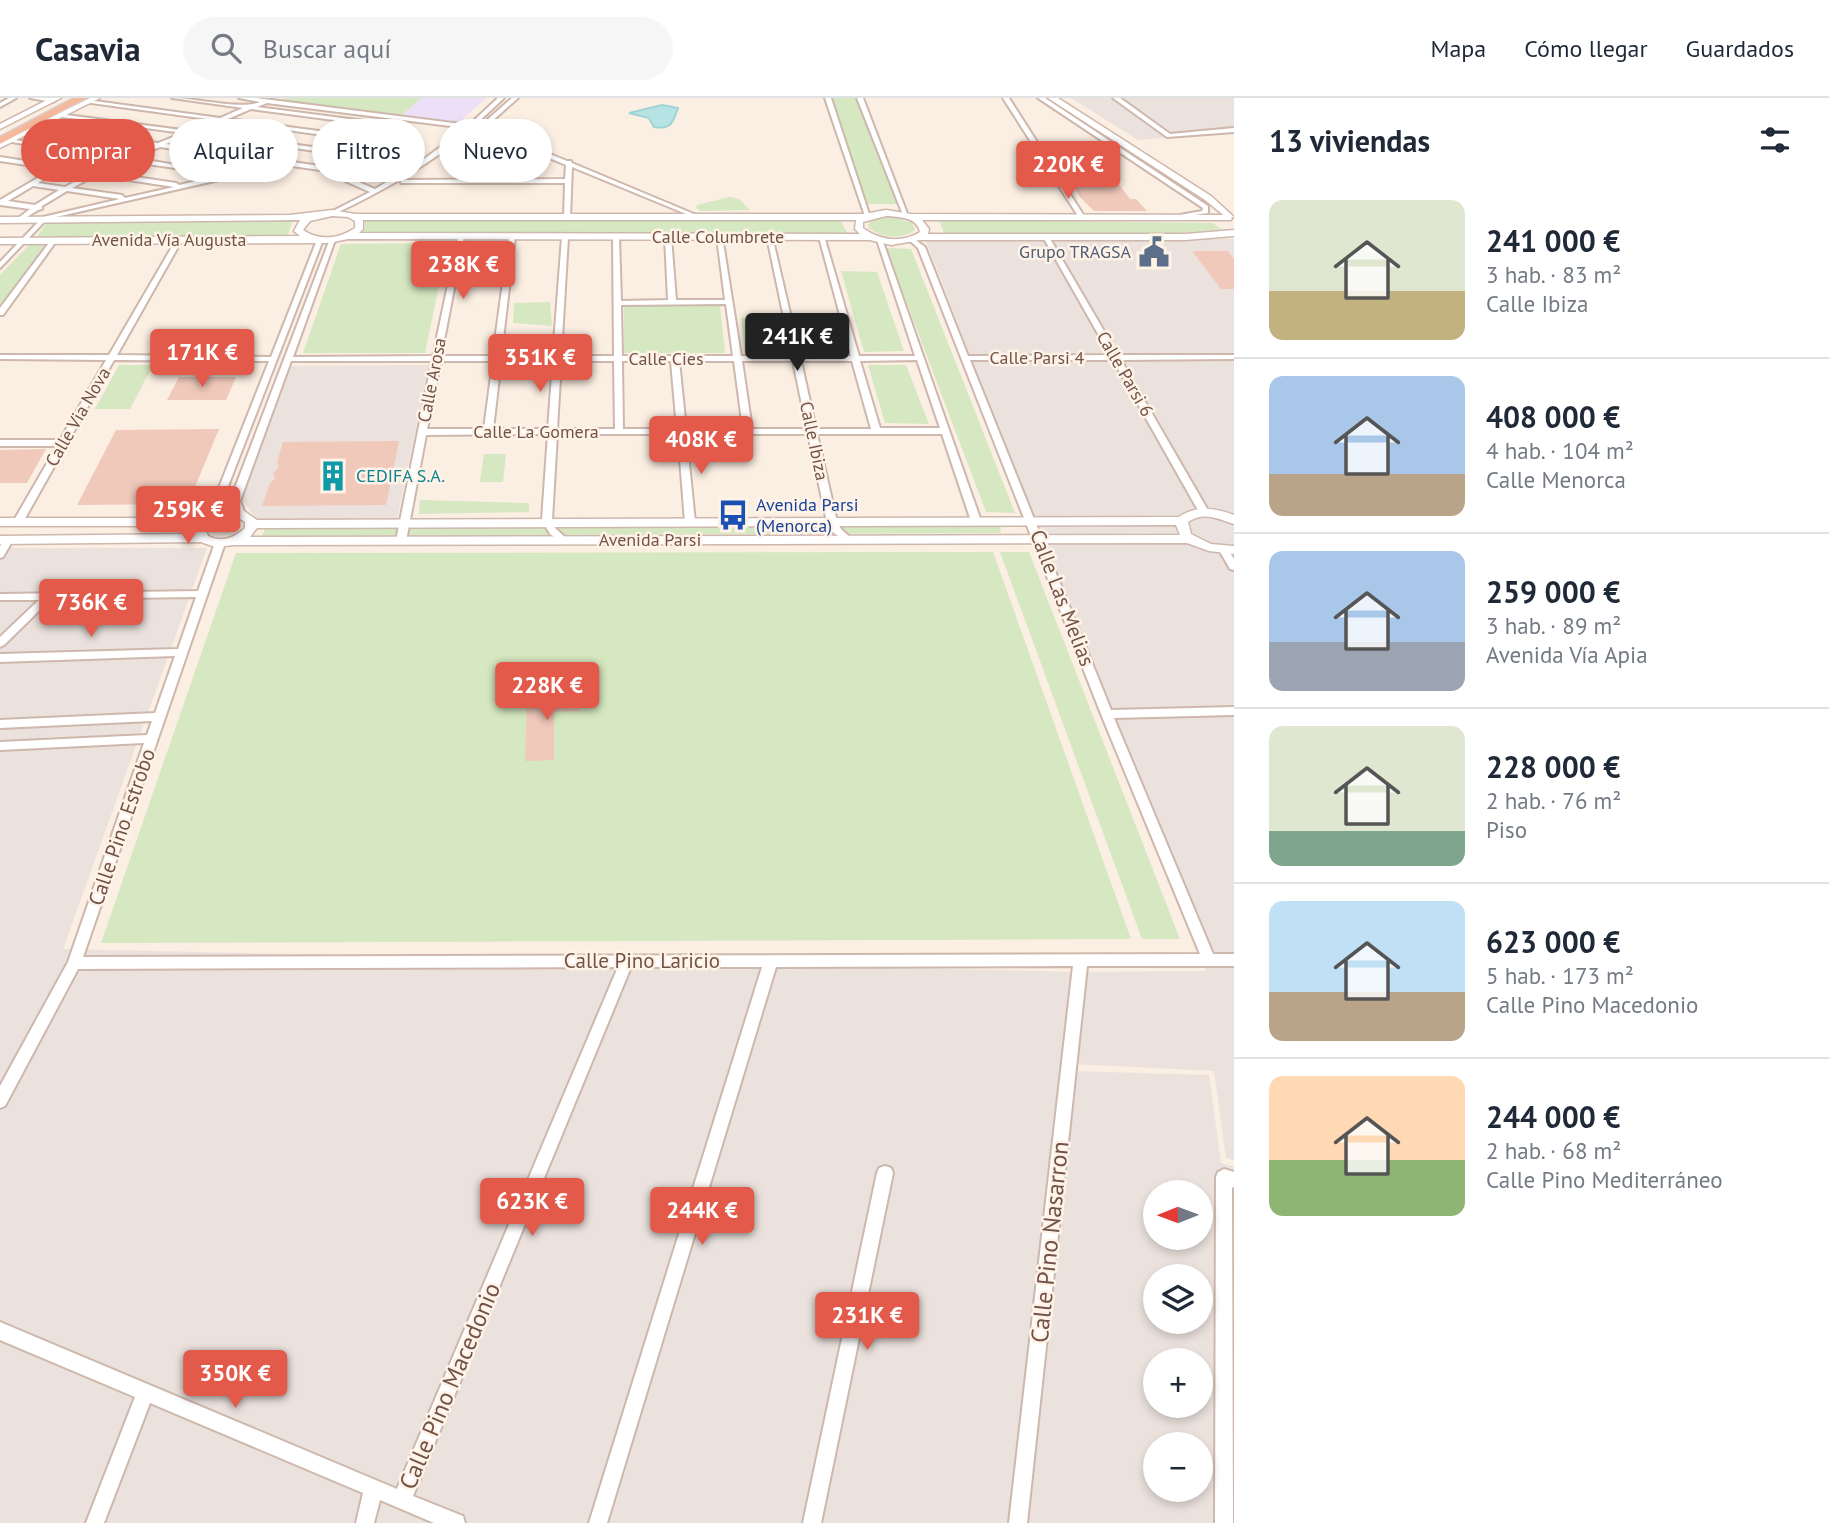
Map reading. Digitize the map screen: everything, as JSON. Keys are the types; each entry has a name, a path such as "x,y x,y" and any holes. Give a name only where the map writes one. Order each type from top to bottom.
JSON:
{"highway":[{"path":"0,133 69,98"},
{"path":"5,141 90,99"}],"main road":[{"path":"1052,98 1208,198 1231,216 1227,221 1234,231"},
{"path":"1062,98 1234,204"}],"street":[{"path":"0,105 13,98"},
{"path":"33,98 55,99"},
{"path":"141,119 174,98 342,119"},
{"path":"242,98 409,119"},
{"path":"484,119 501,98"},
{"path":"488,119 515,98"},
{"path":"828,98 866,216 859,221 859,229 875,238 976,521"},
{"path":"860,98 908,216 925,229 916,238"},
{"path":"1006,98 1081,216"},
{"path":"1041,98 1206,207 1205,213 1194,216 1163,217"},
{"path":"1116,98 1169,136 1234,130"},
{"path":"0,127 55,99"},
{"path":"0,146 5,141 90,99 213,119"},
{"path":"222,119 267,101"},
{"path":"61,115 94,119"},
{"path":"0,120 12,121"},
{"path":"425,121 439,123"},
{"path":"155,146 169,141"},
{"path":"155,145 169,147"},
{"path":"332,214 376,192 439,152"},
{"path":"552,155 698,217"},
{"path":"0,167 21,156"},
{"path":"0,159 21,161"},
{"path":"566,217 569,162"},
{"path":"425,182 568,181"},
{"path":"0,202 35,182"},
{"path":"19,220 74,182"},
{"path":"155,182 184,186"},
{"path":"1,263 42,220 202,182"},
{"path":"353,182 376,192"},
{"path":"347,236 359,229 359,220 354,217 403,182"},
{"path":"32,184 130,198"},
{"path":"0,202 68,212"},
{"name":"Avenida Vía Augusta","path":"0,220 290,218 332,214 354,217 698,217 866,216 886,213 908,216 1163,217 1199,220 1231,216"},
{"path":"203,538 200,530 208,520 274,359 317,239 302,235 298,227 306,220 321,215"},
{"name":"Calle Columbrete","path":"461,237 1185,237 1234,231"},
{"name":"Avenida Vía Augusta","path":"0,241 461,237"},
{"name":"Calle Arosa","path":"401,541 461,237"},
{"path":"488,432 512,237"},
{"path":"563,540 552,532 547,523 565,237"},
{"path":"616,237 618,432"},
{"path":"668,237 672,302"},
{"path":"720,237 748,432"},
{"name":"Calle Ibiza","path":"770,237 832,522"},
{"path":"822,237 876,431"},
{"name":"Calle Parsi 6","path":"1046,237 1204,512"},
{"name":"Calle Las Melias","path":"916,238 1209,960"},
{"path":"0,313 54,240"},
{"name":"Calle Via Nova","path":"18,522 179,240"},
{"path":"240,514 235,500 332,240"},
{"path":"617,303 729,302"},
{"path":"0,357 274,359"},
{"name":"Calle Parsi 4","path":"965,358 1234,357"},
{"name":"Calle Cies","path":"287,359 919,358"},
{"path":"675,359 690,522"},
{"name":"Calle La Gomera","path":"422,432 945,431"},
{"path":"0,443 64,443"},
{"path":"1191,539 1184,533 1182,521 1194,513 1204,512 1234,520"},
{"path":"0,522 208,520 226,513 240,514 251,520 252,524 248,534 235,541"},
{"name":"Avenida Parsi","path":"252,524 1182,521"},
{"path":"832,522 837,531 848,540"},
{"path":"0,555 4,540 203,538 220,543"},
{"name":"Avenida Parsi","path":"220,543 1191,539 1206,547 1229,550"},
{"name":"Calle Pino Estrobo","path":"0,1101 74,963 220,543"},
{"path":"1229,550 1234,567"},
{"path":"0,597 203,594"},
{"path":"0,643 48,597"},
{"path":"0,658 183,652"},
{"path":"1107,714 1234,711"},
{"path":"0,724 160,717"},
{"path":"0,746 152,740"},
{"name":"Calle Pino Nasarron","path":"1018,1523 1081,960"},
{"name":"Calle Pino Laricio","path":"74,963 1234,960"},
{"name":"Calle Pino Macedonio","path":"402,1500 627,961"},
{"path":"598,1523 771,961"},
{"path":"812,1523 885,1173"},
{"path":"1224,1523 1229,1335 1229,1179"},
{"path":"0,1331 456,1523"},
{"path":"95,1523 145,1394"},
{"path":"365,1523 374,1488"}],"shaded area":[{"path":"422,98 486,98 462,119 439,121 400,116"},
{"path":"1071,98 1234,98 1234,132 1138,140"},
{"path":"1234,239 1234,1160 1226,1158 1214,1071 1073,1064 1070,1071 1209,1075 1221,1163 1234,1167 1234,1523 0,1523 0,548 207,548 63,949 1080,972 1206,971 926,241"},
{"path":"429,365 397,519 257,519 240,497 288,366"}],"green space":[{"path":"285,98 422,98 400,116 281,101"},
{"path":"828,98 860,98 902,204 864,204"},
{"path":"730,197 739,199 750,210 701,211 696,208 697,205"},
{"path":"894,217 912,223 915,230 892,237 869,228 868,224 874,219"},
{"path":"365,220 840,220 848,234 360,234 365,229"},
{"path":"939,220 1213,223 1221,229 1178,233 944,233"},
{"path":"292,222 288,235 282,237 37,236 47,223"},
{"path":"448,243 425,353 303,353 341,244"},
{"path":"469,244 503,244 502,264 466,264"},
{"path":"29,245 47,245 0,309 0,275"},
{"path":"886,248 911,249 1015,513 986,512"},
{"path":"841,271 877,272 904,351 864,352"},
{"path":"550,302 552,326 513,323 514,303"},
{"path":"624,306 720,306 725,353 624,353"},
{"path":"741,318 780,319 785,352 745,352"},
{"path":"119,365 153,365 130,409 95,409"},
{"path":"868,365 906,365 929,424 885,423"},
{"path":"484,454 506,454 503,482 480,482"},
{"path":"420,500 529,503 529,512 419,514"},
{"path":"1000,526 1001,533 262,536 265,529"},
{"path":"993,552 1131,939 101,943 236,553"},
{"path":"1000,552 1029,552 1180,939 1142,939"}],"water":[{"path":"662,105 678,108 671,123 665,127 654,127 649,118 629,113"}],"building":[{"path":"1047,142 1074,142 1097,175 1112,175 1130,199 1136,199 1147,211 1094,211 1080,197"},
{"path":"1192,251 1228,251 1234,259 1234,289 1221,289"},
{"path":"179,377 236,377 226,400 167,400"},
{"path":"219,429 188,504 77,505 116,430"},
{"name":"CEDIFA S.A.","path":"399,441 386,505 262,506 270,483 275,479 273,473 279,467 277,462 283,442"},
{"path":"46,449 27,483 0,483 0,450"},
{"path":"588,694 589,705 579,705 579,711 554,712 554,760 525,761 527,695"}],"place":[{"name":"Grupo TRAGSA","path":"1154,252"},
{"name":"CEDIFA S.A.","path":"333,476"},
{"name":"Avenida Parsi (Menorca)","path":"733,515"}]}
